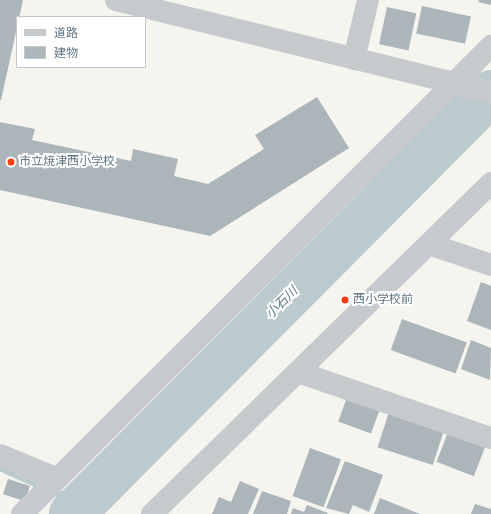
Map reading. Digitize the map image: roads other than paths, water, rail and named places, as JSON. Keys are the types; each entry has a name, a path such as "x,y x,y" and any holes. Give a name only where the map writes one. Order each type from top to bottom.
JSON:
{"street":[{"path":"116,0 491,92"},
{"path":"354,59 368,0"},
{"path":"22,514 458,84 491,46"},
{"path":"152,514 491,183"},
{"path":"429,244 491,265"},
{"path":"298,372 491,438"},
{"path":"0,455 51,484"}],"waterway":[{"name":"小石川","path":"72,514 491,93"},
{"path":"0,467 81,504"}],"place":[{"name":"市立焼津西小学校","path":"11,162"},
{"name":"西小学校前","path":"345,300"}]}
